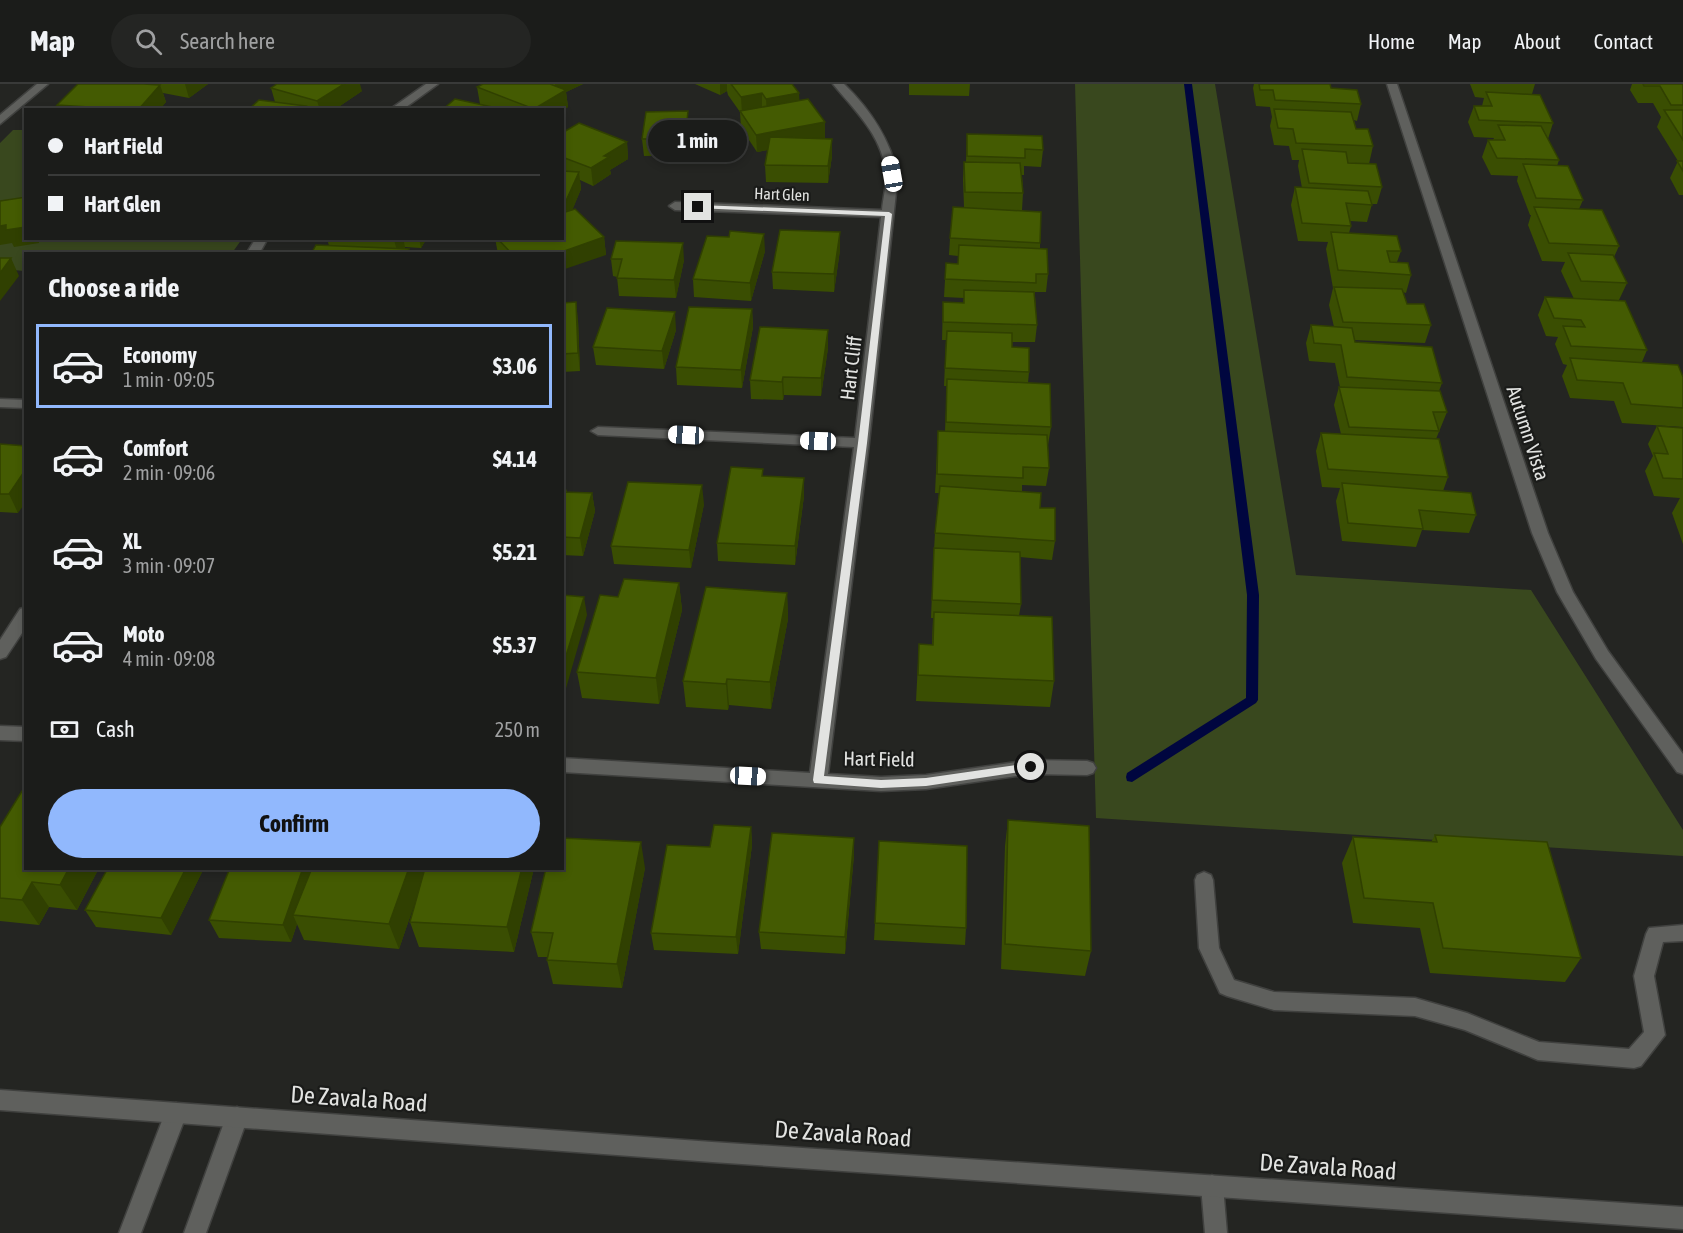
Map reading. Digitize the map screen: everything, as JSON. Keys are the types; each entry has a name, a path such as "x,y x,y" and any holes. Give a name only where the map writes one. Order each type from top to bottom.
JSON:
{"street":[{"path":"0,121 44,84"},
{"path":"397,108 433,84"},
{"name":"Hart Cliff","path":"818,780 862,443 892,174 888,153 869,115 838,84"},
{"name":"Autumn Vista","path":"1392,84 1540,533 1565,592 1602,655 1683,767"},
{"name":"Hart Glen","path":"675,206 889,214"},
{"path":"0,403 24,404"},
{"path":"598,431 862,443"},
{"path":"0,653 24,616"},
{"path":"0,733 24,734"},
{"name":"Hart Field","path":"564,765 881,784 926,782 1031,767 1087,768"},
{"path":"1204,880 1209,948 1227,987 1274,1001 1415,1007 1467,1022 1538,1051 1634,1059 1654,1035 1644,976 1656,934 1683,933"},
{"name":"De Zavala Road","path":"0,1100 1683,1218"},
{"path":"130,1233 176,1113"},
{"path":"195,1233 237,1117"},
{"path":"1212,1186 1216,1233"}],"green space":[{"path":"1075,84 1215,84 1296,575 1531,590 1683,830 1683,856 1096,818"},
{"path":"13,130 24,130 24,240 241,240 233,252 24,252 24,271 0,269 0,143"}],"building":[{"path":"78,84 160,85 140,108 57,105"},
{"path":"277,84 344,84 317,101 271,88"},
{"path":"483,84 550,84 566,90 536,108 531,108 477,87"},
{"path":"731,84 792,84 799,93 766,99 762,93 741,97"},
{"path":"1259,84 1330,84 1331,88 1357,90 1361,104 1275,100 1273,90 1260,90"},
{"path":"1643,84 1683,84 1683,105 1671,105 1660,86 1644,86"},
{"path":"1486,92 1540,95 1553,123 1479,120 1474,106 1492,106"},
{"path":"455,99 497,108 444,108"},
{"path":"808,99 825,122 756,135 740,111"},
{"path":"259,100 306,106 304,108 250,108"},
{"path":"1274,109 1351,112 1356,129 1368,129 1373,146 1296,143 1293,129 1278,128"},
{"path":"1664,110 1683,110 1683,140"},
{"path":"688,111 687,121 703,121 702,138 642,139 646,112"},
{"path":"579,123 627,142 604,156 609,157 591,168 564,158 564,132"},
{"path":"1498,125 1541,126 1559,160 1497,158 1488,140 1505,140"},
{"path":"967,134 1042,136 1043,150 1025,149 1025,158 967,156"},
{"path":"770,137 832,139 828,166 765,165"},
{"path":"1302,149 1346,152 1348,163 1376,164 1382,187 1309,183"},
{"path":"1677,161 1683,161 1683,171"},
{"path":"964,162 1020,163 1023,193 965,192"},
{"path":"1523,164 1568,166 1583,200 1536,198"},
{"path":"564,171 579,172 565,203"},
{"path":"1295,187 1368,191 1372,205 1346,203 1351,226 1302,223"},
{"path":"24,197 24,227 6,230 6,225 0,226 0,201"},
{"path":"953,207 1041,212 1040,243 950,238"},
{"path":"1534,207 1602,210 1619,246 1549,243"},
{"path":"575,209 604,237 562,252 510,252 499,240 564,240 564,212"},
{"path":"780,230 840,232 834,274 772,272"},
{"path":"730,231 764,234 750,283 693,279 707,236 729,237"},
{"path":"1331,232 1397,236 1401,251 1387,251 1390,262 1408,263 1411,275 1338,270"},
{"path":"616,241 683,243 674,280 617,278 622,259 611,259"},
{"path":"316,245 409,249 408,252 312,252"},
{"path":"959,245 1047,249 1048,274 1036,274 1036,283 945,279 946,263 958,264"},
{"path":"1568,253 1613,255 1627,283 1581,281"},
{"path":"0,258 11,258 0,273"},
{"path":"1334,287 1402,289 1407,304 1424,304 1431,325 1343,322"},
{"path":"964,290 1034,292 1037,325 943,322 943,302 964,303"},
{"path":"1545,297 1625,301 1647,350 1571,346 1563,326 1585,327 1581,320 1554,318"},
{"path":"576,302 578,353 564,354 564,303"},
{"path":"689,307 752,309 741,370 676,367"},
{"path":"607,308 675,312 662,351 593,347"},
{"path":"1311,325 1352,328 1355,342 1432,347 1442,383 1347,377 1341,345 1314,343"},
{"path":"760,327 828,330 821,378 783,377 782,382 750,380"},
{"path":"947,331 1012,333 1012,347 1029,348 1029,372 945,368"},
{"path":"1570,358 1678,365 1683,377 1683,408 1631,404 1623,383 1577,380"},
{"path":"947,379 1050,384 1051,427 946,422"},
{"path":"1339,387 1440,391 1447,412 1433,412 1439,431 1349,427"},
{"path":"1657,426 1683,428 1683,479 1663,478 1654,453 1668,454"},
{"path":"938,431 1047,435 1049,468 1023,467 1023,478 937,474"},
{"path":"1321,433 1439,439 1448,477 1328,469"},
{"path":"0,444 24,446 24,472 9,494 0,494"},
{"path":"731,467 763,469 762,476 804,478 795,546 717,543"},
{"path":"628,482 702,485 689,550 611,546"},
{"path":"1342,483 1471,493 1476,515 1419,510 1423,529 1348,523"},
{"path":"940,486 1041,493 1040,508 1055,508 1055,541 935,533"},
{"path":"564,492 592,493 580,538 564,537"},
{"path":"934,548 1020,552 1021,604 932,600"},
{"path":"624,579 679,583 656,678 577,672 600,595 618,597"},
{"path":"706,587 787,593 770,682 727,679 726,684 683,681"},
{"path":"564,595 584,597 564,662"},
{"path":"934,612 1052,617 1054,681 918,675 919,644 933,645"},
{"path":"24,791 24,870 68,870 60,885 32,882 22,900 0,898 0,827"},
{"path":"1008,820 1089,826 1091,951 1005,944"},
{"path":"714,825 751,827 736,937 651,933 667,845 710,847"},
{"path":"772,833 854,838 845,937 759,932"},
{"path":"1435,835 1547,842 1581,958 1443,948 1433,903 1364,898 1353,837 1437,842"},
{"path":"564,838 641,842 617,964 547,960 553,933 531,932 546,870 564,870"},
{"path":"879,841 967,846 966,928 875,923"},
{"path":"107,870 185,870 161,918 85,910"},
{"path":"229,870 302,870 283,925 209,920"},
{"path":"311,870 408,870 389,924 293,915"},
{"path":"424,870 521,870 507,927 410,922"}],"waterway":[{"path":"1132,777 1252,700 1253,595 1188,84"}],"route":[{"path":"698,207 889,214 818,780 881,784 926,782 1031,767"}]}
